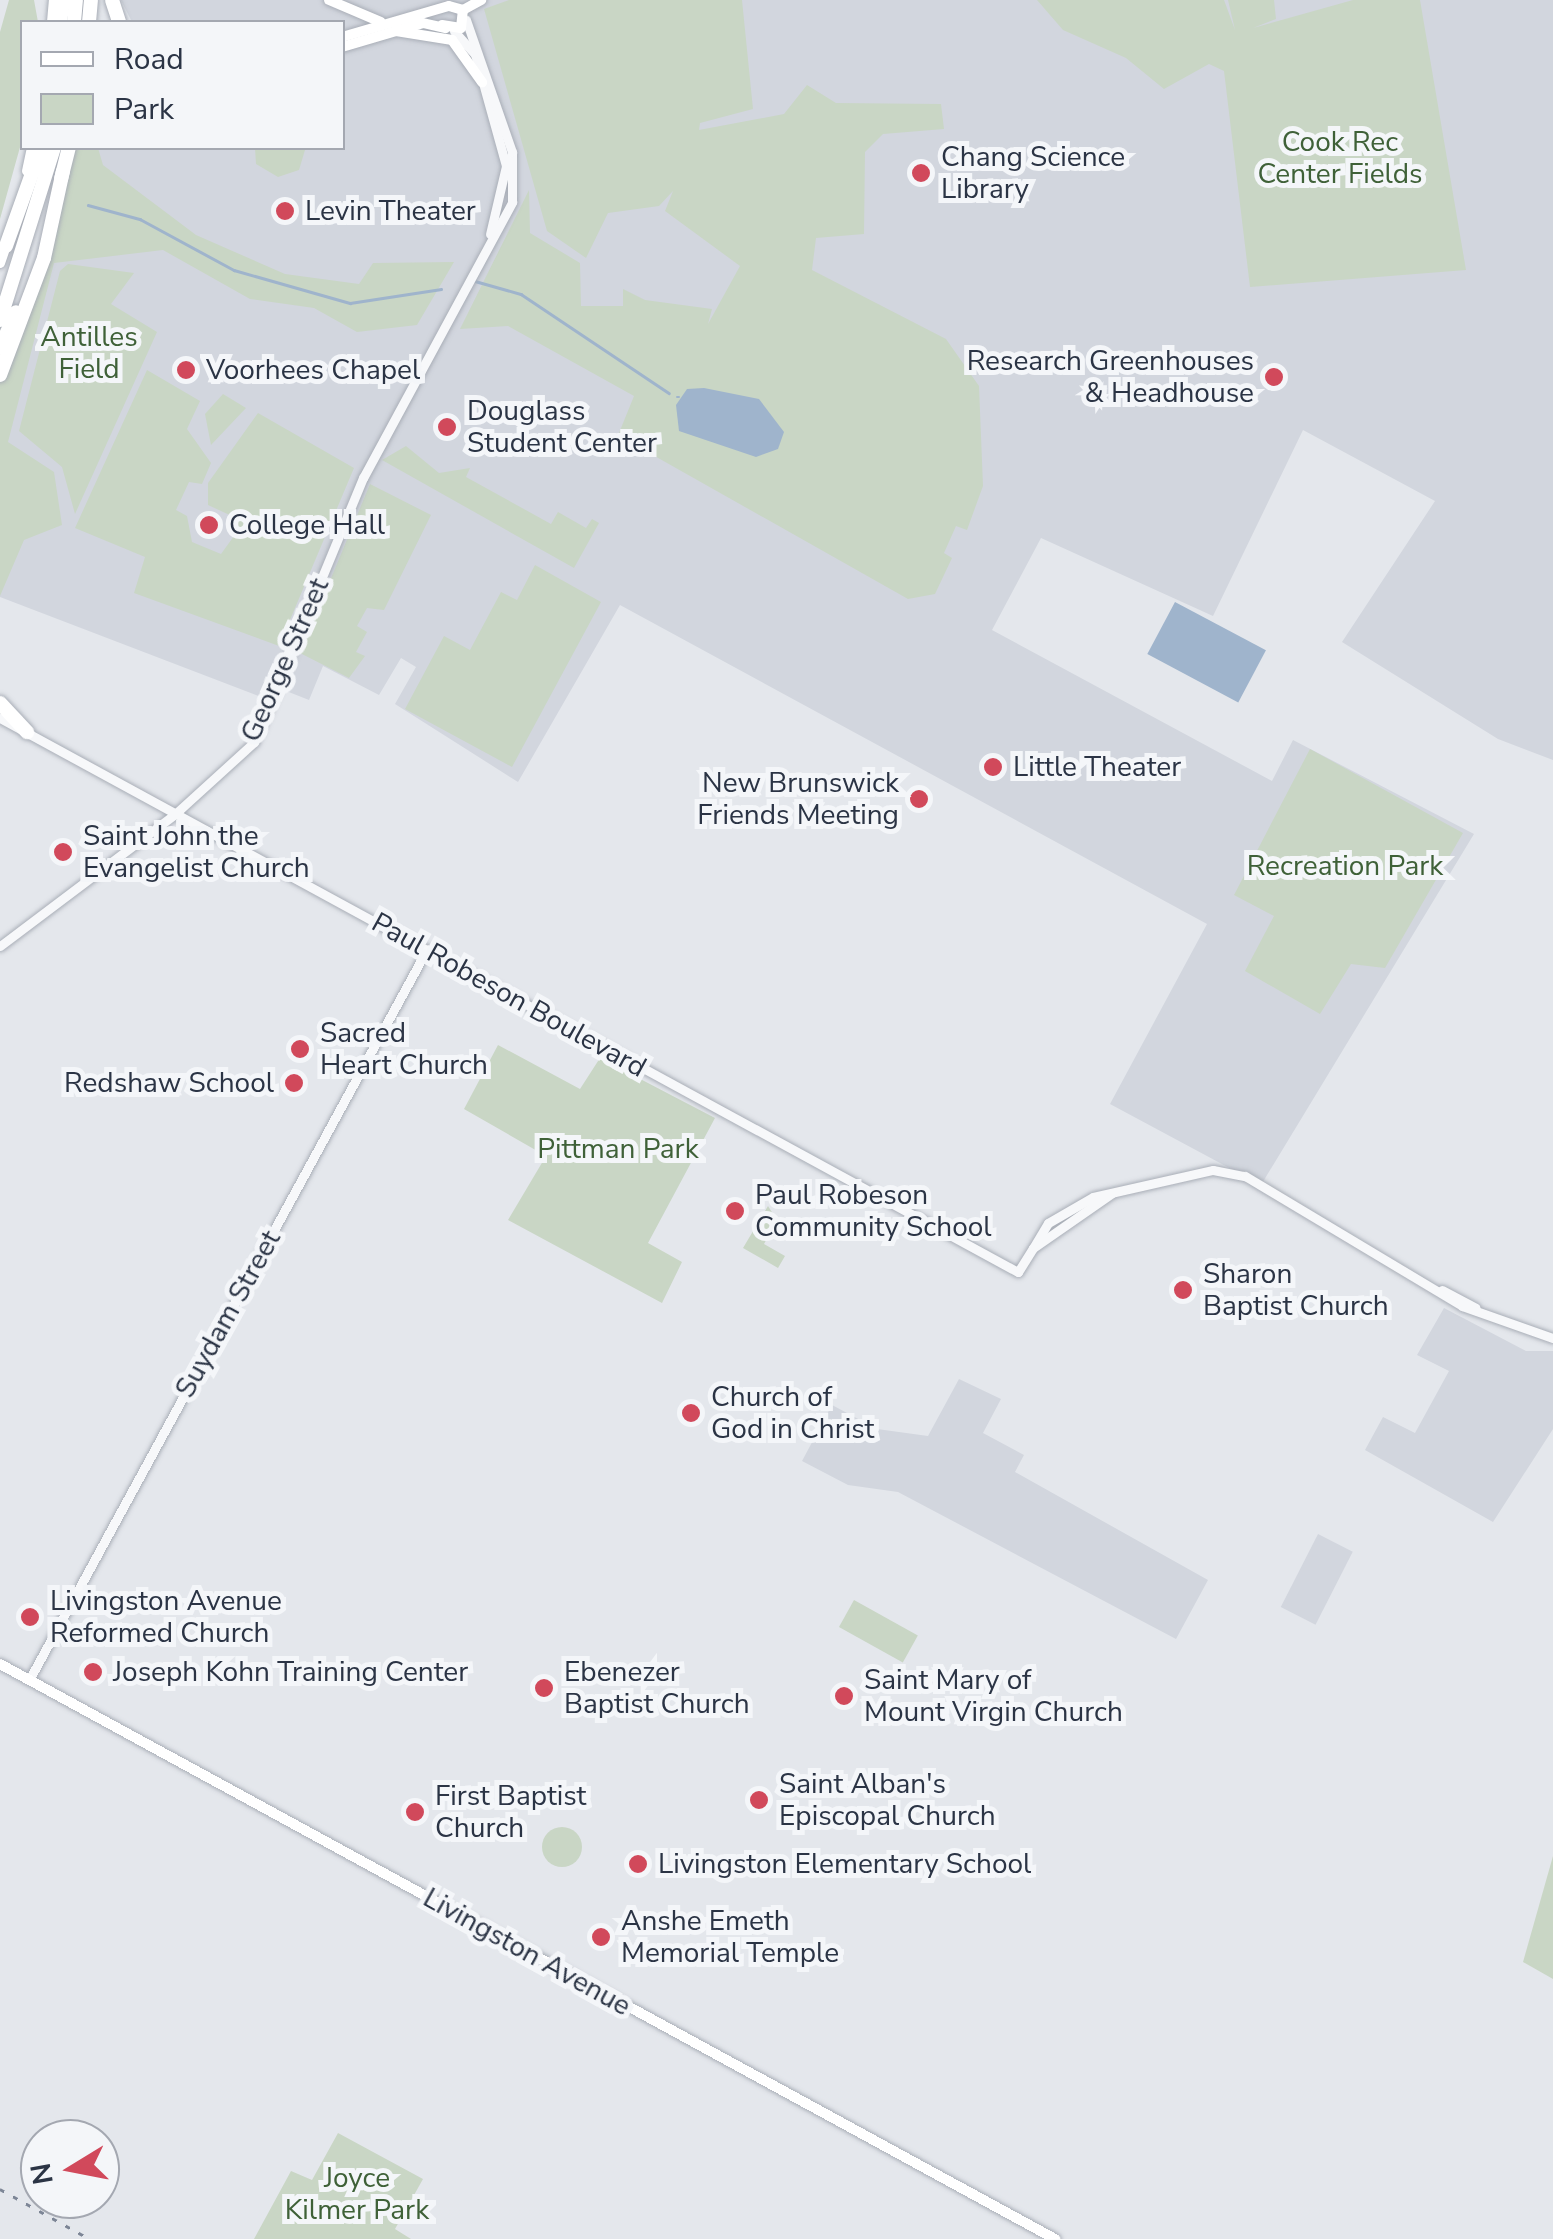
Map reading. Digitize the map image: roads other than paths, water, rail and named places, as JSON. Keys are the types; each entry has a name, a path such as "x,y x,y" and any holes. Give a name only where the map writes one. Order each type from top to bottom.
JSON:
{"highway":[{"path":"6,246 40,150"},
{"path":"0,320 53,150"},
{"path":"0,375 44,258 68,150"},
{"path":"0,348 64,171"},
{"path":"0,703 27,732"}],"main road":[{"path":"329,0 360,19 452,40 482,82"},
{"path":"449,30 481,0"},
{"path":"444,10 449,30"},
{"path":"345,46 444,10 465,15"},
{"path":"345,36 423,23 449,30"},
{"path":"0,264 31,150"},
{"name":"Livingston Avenue","path":"0,1664 1056,2239"}],"street":[{"name":"George Street","path":"0,946 174,814 254,742 364,478 490,234 512,202 514,162 465,15"},
{"name":"George Street","path":"449,30 473,48 506,166 490,234"},
{"name":"Paul Robeson Boulevard","path":"0,718 1018,1272 1032,1248"},
{"name":"Suydam Street","path":"29,1680 427,948"},
{"path":"1032,1248 1048,1223 1112,1192 1187,1171 1245,1176 1480,1312 1553,1338"},
{"path":"1032,1248 1112,1192"}],"water":[{"path":"704,388 759,399 784,432 778,449 756,457 679,431 676,405 687,389"},
{"path":"1175,602 1266,650 1238,702 1147,654"}],"waterway":[{"path":"88,205 140,219 234,270 350,303 441,289"},
{"path":"475,281 521,294 669,393"}],"railway":[{"path":"0,2189 90,2239"}],"place":[{"name":"Chang Science Library","path":"921,173"},
{"name":"Levin Theater","path":"285,211"},
{"name":"Voorhees Chapel","path":"186,370"},
{"name":"Research Greenhouses & Headhouse","path":"1274,377"},
{"name":"Douglass Student Center","path":"447,427"},
{"name":"College Hall","path":"209,525"},
{"name":"Little Theater","path":"993,767"},
{"name":"New Brunswick Friends Meeting","path":"919,799"},
{"name":"Saint John the Evangelist Church","path":"63,852"},
{"name":"Sacred Heart Church","path":"300,1049"},
{"name":"Redshaw School","path":"294,1083"},
{"name":"Paul Robeson Community School","path":"735,1211"},
{"name":"Sharon Baptist Church","path":"1183,1290"},
{"name":"Church of God in Christ","path":"691,1413"},
{"name":"Livingston Avenue Reformed Church","path":"30,1617"},
{"name":"Joseph Kohn Training Center","path":"93,1672"},
{"name":"Ebenezer Baptist Church","path":"544,1688"},
{"name":"Saint Mary of Mount Virgin Church","path":"844,1696"},
{"name":"Saint Alban's Episcopal Church","path":"759,1800"},
{"name":"First Baptist Church","path":"415,1812"},
{"name":"Livingston Elementary School","path":"638,1864"},
{"name":"Anshe Emeth Memorial Temple","path":"601,1937"}],"park label":[{"name":"Cook Rec Center Fields","path":"1340,158"},
{"name":"Antilles Field","path":"89,353"},
{"name":"Recreation Park","path":"1345,866"},
{"name":"Pittman Park","path":"618,1149"},
{"name":"Joyce Kilmer Park","path":"357,2194"}]}
